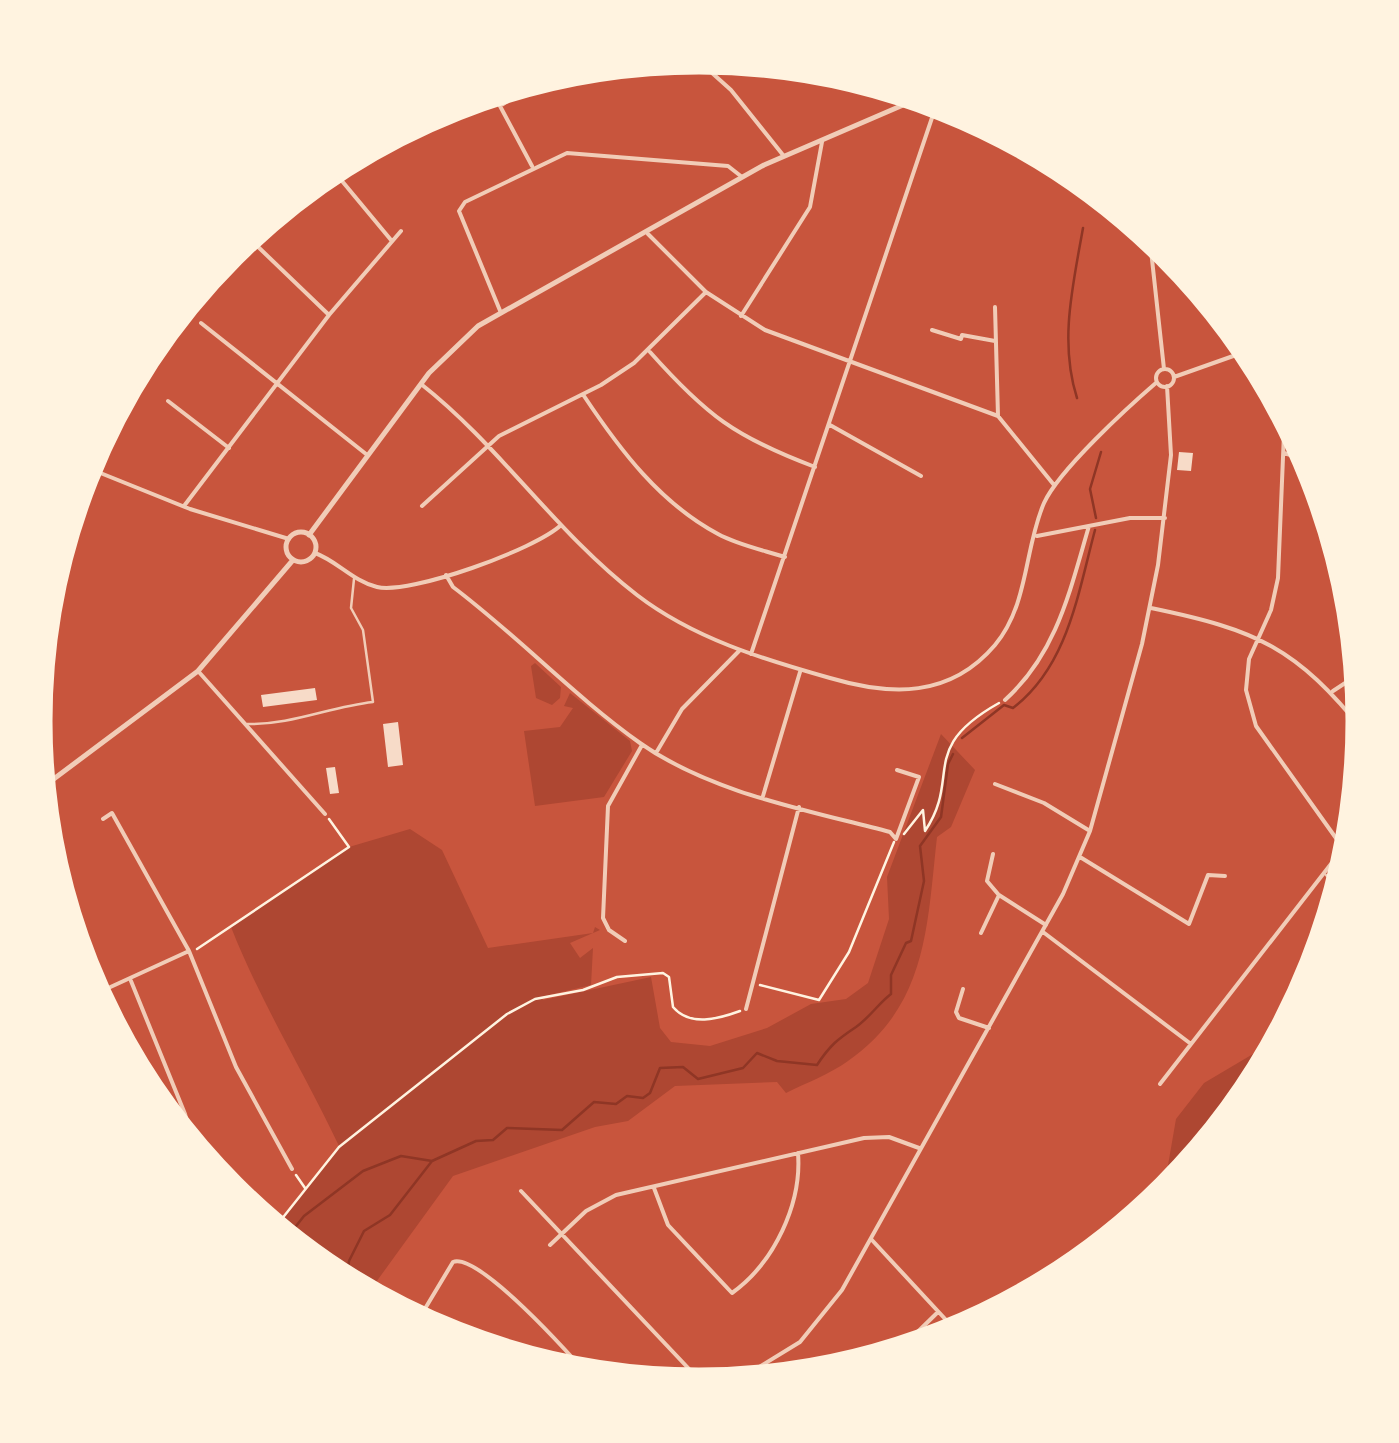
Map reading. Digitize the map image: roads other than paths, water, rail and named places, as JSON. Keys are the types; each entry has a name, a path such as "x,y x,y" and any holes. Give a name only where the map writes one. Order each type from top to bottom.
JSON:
{"street":[{"path":"714,72 783,155"},
{"path":"500,103 532,166"},
{"path":"309,534 366,454 458,342 501,312 648,234 783,155 903,104"},
{"path":"750,655 933,115"},
{"path":"741,316 810,206 820,138"},
{"path":"501,312 460,211 464,202 532,166 578,153 728,166 742,177"},
{"path":"338,182 391,240"},
{"path":"184,506 329,315 401,232"},
{"path":"648,234 706,292 741,316 998,416 1054,485"},
{"path":"257,246 329,315"},
{"path":"1152,255 1164,369 1174,376"},
{"path":"422,506 488,445 584,394 649,351 706,292"},
{"path":"995,306 998,416"},
{"path":"200,324 366,454"},
{"path":"932,330 956,338 962,335 995,340"},
{"path":"649,351 696,403 728,428 815,467"},
{"path":"755,1368 810,1333 871,1239 1080,857 1150,608 1171,455 1166,386 1174,376 1236,356"},
{"path":"421,384 488,445 561,525 638,596 750,655 888,692 910,692 959,675 992,648 1009,625 1034,536 1054,485 1157,382 1157,374 1164,369"},
{"path":"1157,382 1166,386"},
{"path":"584,394 618,446 690,517 722,536 784,557"},
{"path":"168,401 230,448"},
{"path":"830,425 921,476"},
{"path":"1284,439 1278,578 1245,679 1252,716 1338,841"},
{"path":"1284,453 1292,455"},
{"path":"99,472 184,506 289,539"},
{"path":"1034,536 1165,518"},
{"path":"309,534 315,553 354,577 396,590 544,539 561,525"},
{"path":"1004,700 1029,678 1054,635 1088,526"},
{"path":"293,560 286,548 289,539 296,534 309,534"},
{"path":"293,560 306,561 315,553"},
{"path":"53,780 198,671 293,560"},
{"path":"446,575 483,614 642,745 688,770 890,832 896,839 919,777 897,770"},
{"path":"1150,608 1226,624 1259,637 1300,662 1349,712"},
{"path":"656,752 682,709 740,651"},
{"path":"763,796 800,670"},
{"path":"198,671 326,814"},
{"path":"1332,692 1348,681"},
{"path":"625,941 610,930 603,918 608,806 642,745"},
{"path":"995,784 1044,803 1090,830"},
{"path":"746,1009 799,807"},
{"path":"103,819 112,814 188,951 236,1067 292,1169"},
{"path":"994,854 987,881 999,895 1046,924"},
{"path":"1080,857 1189,924 1208,876 1225,876"},
{"path":"1160,1084 1334,859"},
{"path":"981,933 999,895"},
{"path":"1042,932 1191,1044"},
{"path":"108,989 188,951"},
{"path":"131,981 187,1120"},
{"path":"962,988 956,1012 959,1018 988,1028"},
{"path":"550,1245 600,1202 654,1186 888,1137 921,1149"},
{"path":"654,1186 668,1225 732,1293 762,1264 778,1238 795,1196 798,1153"},
{"path":"521,1191 692,1371"},
{"path":"871,1239 948,1322"},
{"path":"424,1310 452,1262 461,1258 470,1261 506,1293 571,1358"},
{"path":"915,1334 938,1312"}],"lane":[{"path":"502,106 511,100"},
{"path":"246,724 294,722 339,706 372,702 363,630 351,608 354,577"},
{"path":"1324,872 1330,879"}],"waterway":[{"path":"1077,398 1068,335 1083,228"},
{"path":"1096,518 1090,489 1101,452"},
{"path":"962,738 1004,705 1013,708 1047,671 1068,627 1095,530"},
{"path":"294,1229 304,1216 363,1171 401,1156 432,1161 476,1141 493,1140 507,1128 562,1130 594,1102 616,1104 627,1096 643,1098 650,1093 660,1068 683,1067 698,1079 743,1068 757,1053 777,1061 817,1065 835,1043 891,994 891,975 906,943 911,941 924,881 920,846 941,817 948,764 953,754"},
{"path":"348,1268 364,1231 390,1215 432,1161"}]}
